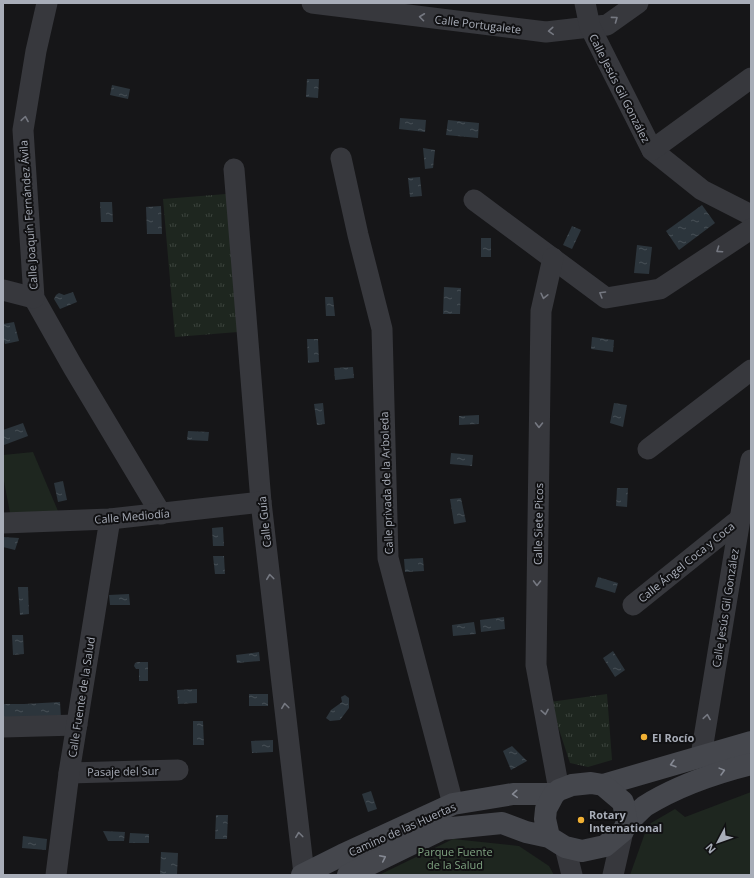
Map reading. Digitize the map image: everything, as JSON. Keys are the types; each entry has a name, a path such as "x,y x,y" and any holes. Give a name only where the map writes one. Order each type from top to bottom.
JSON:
{"main road":[{"path":"751,742 603,785 591,783 572,785 557,792 546,809 545,819 557,842 582,851 605,846 644,807 664,796 715,773 751,764"},
{"path":"603,785 623,802 625,827"},
{"name":"Camino de las Huertas","path":"303,874 453,804 513,794 557,792"},
{"name":"Camino de las Huertas","path":"348,875 442,829 502,823 557,842"}],"street":[{"name":"Calle Joaquín Fernández Ávila","path":"47,3 36,50 23,130 34,298 73,367 161,514"},
{"name":"Calle Portugalete","path":"312,3 385,8 546,32 607,25 638,3"},
{"name":"Calle Jesús Gil González","path":"585,3 590,28 652,150 702,190 751,215"},
{"path":"652,150 751,78"},
{"name":"Calle privada de la Arboleda","path":"341,158 358,235 382,329 388,558 453,804"},
{"name":"Calle Guía","path":"234,169 261,502 303,874"},
{"path":"474,200 606,298 660,289 751,229"},
{"name":"Calle Siete Picos","path":"553,258 541,311 536,665 557,792"},
{"path":"3,290 34,298"},
{"path":"648,449 751,370"},
{"name":"Calle Jesús Gil González","path":"701,756 751,460"},
{"name":"Calle Mediodía","path":"3,523 110,519 261,502"},
{"name":"Calle Fuente de la Salud","path":"56,875 69,773 110,519"},
{"name":"Calle Ángel Coca y Coca","path":"633,604 740,520"},
{"path":"3,727 77,725"},
{"name":"Pasaje del Sur","path":"69,773 178,770"},
{"path":"613,875 625,827"},
{"path":"557,842 572,875"}],"green space":[{"path":"226,194 238,332 175,337 163,199"},
{"path":"33,452 58,511 10,513 3,476 3,455"},
{"path":"607,694 612,760 588,767 570,763 550,702"},
{"path":"751,792 751,875 630,875 646,830 651,823 675,809 685,817"},
{"name":"Parque Fuente de la Salud","path":"453,839 519,846 549,866 554,875 379,875"}],"water":[{"path":"307,79 319,79 318,98 306,97"},
{"path":"112,85 130,89 128,99 110,95"},
{"path":"400,118 426,120 425,132 399,129"},
{"path":"448,120 479,123 478,138 446,135"},
{"path":"423,148 435,150 433,168 425,169"},
{"path":"420,177 422,196 410,197 408,178"},
{"path":"100,202 112,202 113,222 101,222"},
{"path":"702,205 715,223 679,250 666,231"},
{"path":"161,206 162,234 147,234 146,207"},
{"path":"572,226 581,230 572,249 563,245"},
{"path":"481,238 491,238 491,257 481,257"},
{"path":"637,245 652,247 649,274 634,273"},
{"path":"444,287 461,288 460,314 443,314"},
{"path":"73,292 77,302 60,309 54,299 56,295 59,293 64,295"},
{"path":"325,297 333,297 335,316 326,316"},
{"path":"14,322 19,341 5,344 3,324"},
{"path":"592,337 614,340 613,352 591,349"},
{"path":"307,339 318,339 319,362 308,363"},
{"path":"353,367 354,378 335,380 334,368"},
{"path":"323,403 325,424 317,425 314,404"},
{"path":"614,403 627,405 623,427 610,423"},
{"path":"479,415 479,424 459,425 459,416"},
{"path":"23,423 28,436 4,445 3,430"},
{"path":"188,431 209,432 208,441 187,440"},
{"path":"451,453 473,455 472,466 450,464"},
{"path":"63,481 67,500 58,502 54,483"},
{"path":"617,488 628,488 627,507 616,506"},
{"path":"461,498 466,522 454,524 450,499"},
{"path":"223,527 224,546 213,546 212,528"},
{"path":"3,537 19,538 15,550 3,547"},
{"path":"213,556 224,556 225,574 215,574"},
{"path":"423,558 424,571 405,572 404,559"},
{"path":"598,577 618,583 615,593 595,587"},
{"path":"18,587 28,587 29,614 20,615"},
{"path":"129,594 130,605 110,605 109,595"},
{"path":"504,617 505,629 481,632 480,620"},
{"path":"474,622 476,634 453,636 452,625"},
{"path":"12,635 23,635 24,654 13,655"},
{"path":"613,651 625,670 615,677 603,658"},
{"path":"259,652 260,661 237,663 236,655"},
{"path":"148,662 148,681 139,681 139,669 136,669 134,666 135,663"},
{"path":"197,689 197,703 178,704 177,690"},
{"path":"249,694 268,694 268,706 249,706"},
{"path":"345,695 349,698 349,708 340,720 330,721 326,718 331,710 342,702 341,697"},
{"path":"60,702 61,718 3,718 3,704"},
{"path":"193,721 203,721 204,745 193,745"},
{"path":"273,740 273,752 252,753 251,741"},
{"path":"512,746 527,761 511,770 503,751"},
{"path":"371,791 377,809 368,812 362,794"},
{"path":"216,815 228,815 227,839 215,839"},
{"path":"103,831 125,832 124,841 108,841"},
{"path":"130,833 149,834 149,843 129,843"},
{"path":"23,836 47,839 46,850 22,848"},
{"path":"161,852 178,853 177,875 160,875"}],"place":[{"name":"El Rocío","path":"644,737"},
{"name":"Rotary International","path":"581,820"}]}
